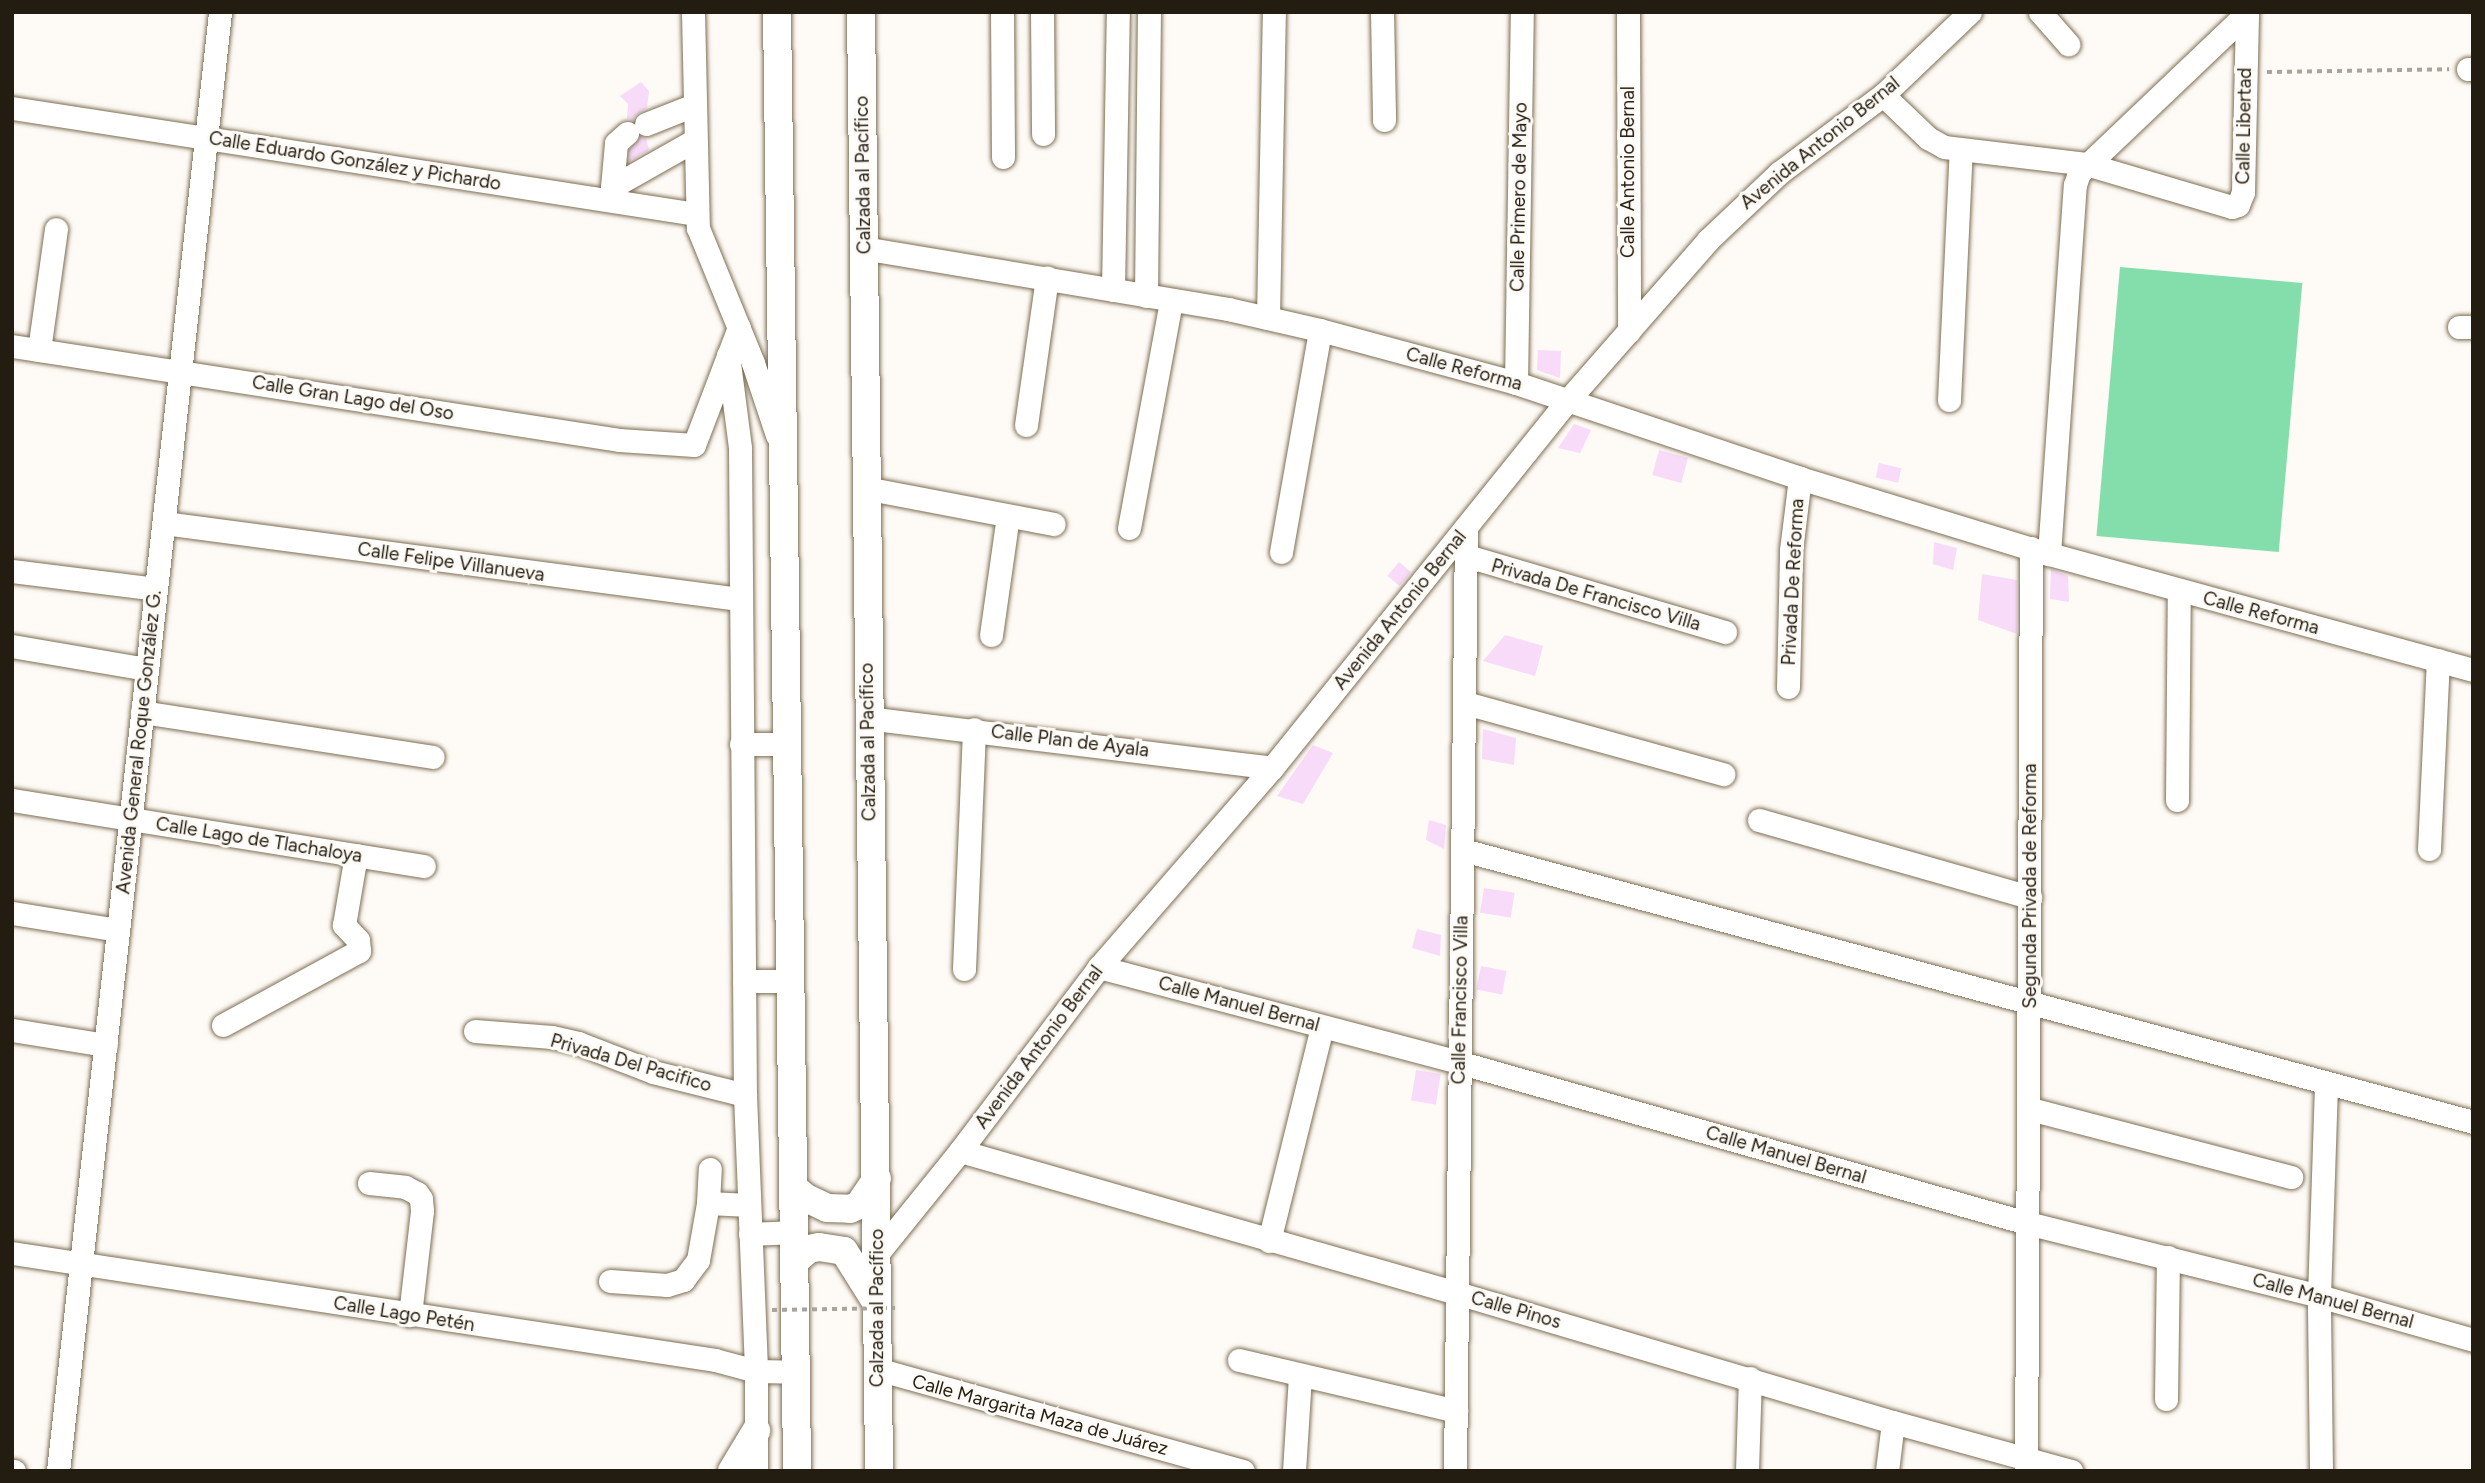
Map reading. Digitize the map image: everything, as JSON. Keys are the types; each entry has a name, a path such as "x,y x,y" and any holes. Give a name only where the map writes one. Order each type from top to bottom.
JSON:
{"main road":[{"path":"777,12 797,1471"},
{"name":"Calzada al Pacífico","path":"861,12 867,718 877,1254 886,1306 877,1370 879,1471"},
{"path":"794,1188 806,1198 827,1208 850,1209 859,1205 877,1178"},
{"path":"795,1261 809,1250 819,1247 844,1251 886,1306"},
{"path":"732,1471 756,1431"}],"street":[{"name":"Avenida General Roque González G.","path":"58,1471 220,12"},
{"path":"693,12 697,214 702,242 766,398 782,454"},
{"path":"1002,12 1003,157"},
{"path":"1042,12 1043,134"},
{"path":"1113,290 1118,12"},
{"path":"1146,296 1149,12"},
{"path":"1268,318 1274,12"},
{"path":"1382,12 1384,120"},
{"name":"Calle Primero de Mayo","path":"1516,383 1522,12"},
{"name":"Calle Antonio Bernal","path":"1628,12 1629,331"},
{"name":"Avenida Antonio Bernal","path":"877,1254 960,1151 1099,967 1272,768 1569,399 1738,209 1808,149 1883,95 1970,12"},
{"path":"2040,12 2068,44"},
{"name":"Calle Libertad","path":"1883,95 1928,138 1944,147 2086,164 2226,206 2238,205 2243,192 2247,13"},
{"name":"Calle Libertad","path":"2086,164 2247,13"},
{"path":"612,194 615,143 636,128 694,105"},
{"name":"Calle Eduardo González y Pichardo","path":"12,108 612,194 697,214"},
{"path":"612,194 695,140"},
{"path":"1949,400 1961,150"},
{"path":"2040,551 2075,185 2086,164"},
{"path":"39,350 56,229"},
{"name":"Calle Reforma","path":"863,248 1047,277 1320,330 1569,399 1800,478 2040,551 2473,670"},
{"path":"1026,425 1047,277"},
{"path":"1129,528 1171,301"},
{"path":"739,327 728,355 740,448 739,599 745,1095 756,1371 756,1471"},
{"path":"1281,552 1320,330"},
{"name":"Calle Gran Lago del Oso","path":"12,346 619,440 694,445 728,355"},
{"name":"Privada De Reforma","path":"1788,687 1791,550 1800,478"},
{"path":"865,488 1054,524"},
{"path":"991,635 1008,516"},
{"name":"Calle Felipe Villanueva","path":"164,523 739,599"},
{"name":"Calle Francisco Villa","path":"1455,1471 1466,529"},
{"name":"Segunda Privada de Reforma","path":"2027,1223 2030,897 2040,551"},
{"name":"Privada De Francisco Villa","path":"1467,556 1725,632"},
{"path":"12,571 156,589"},
{"path":"2177,800 2179,591"},
{"path":"12,646 147,669"},
{"path":"2429,849 2438,660"},
{"path":"1465,703 1723,774"},
{"path":"142,712 433,757"},
{"name":"Calle Plan de Ayala","path":"867,718 974,729 1272,768"},
{"path":"964,969 974,729"},
{"path":"741,744 787,744"},
{"name":"Calle Lago de Tlachaloya","path":"12,800 424,866"},
{"path":"1759,820 2030,897"},
{"path":"1463,850 2030,1005 2473,1122"},
{"path":"223,1025 359,951 358,940 344,925 356,855"},
{"path":"12,914 118,930"},
{"name":"Calle Manuel Bernal","path":"1099,967 1458,1062 2027,1223 2319,1296 2473,1340"},
{"path":"744,981 791,981"},
{"path":"1269,1241 1322,1027"},
{"path":"12,1030 106,1045"},
{"name":"Privada Del Pacifico","path":"475,1031 552,1037 578,1043 653,1072 745,1095"},
{"path":"2321,1471 2319,1296 2326,1084"},
{"path":"2030,1109 2291,1177"},
{"name":"Calle Pinos","path":"960,1151 1750,1378 2025,1465 2071,1471"},
{"path":"610,1281 667,1285 683,1280 698,1260 708,1203 710,1169"},
{"path":"369,1183 405,1187 417,1193 421,1199 422,1211 410,1315"},
{"path":"708,1203 749,1205"},
{"path":"2025,1465 2027,1223"},
{"path":"750,1234 794,1232"},
{"name":"Calle Lago Petén","path":"12,1253 715,1360 756,1371 795,1372"},
{"path":"2166,1399 2168,1257"},
{"path":"1238,1360 1456,1410"},
{"name":"Calle Margarita Maza de Juárez","path":"877,1370 1243,1471"},
{"path":"1294,1471 1300,1375"},
{"path":"1747,1471 1750,1378"},
{"path":"1887,1471 1893,1422"}],"path":[{"path":"2244,72 2470,69"},
{"path":"772,1310 886,1306"}],"green space":[{"path":"2120,267 2302,283 2279,552 2096,536"}],"building":[{"path":"641,82 649,91 647,108 633,120 627,119 628,104 620,96"},
{"path":"640,136 646,138 649,150 628,162 629,150"},
{"path":"1538,350 1561,351 1560,378 1537,370"},
{"path":"1574,424 1591,430 1580,453 1558,448"},
{"path":"1659,450 1688,458 1681,483 1652,475"},
{"path":"1879,463 1901,468 1898,483 1876,478"},
{"path":"1934,542 1957,548 1953,570 1933,564"},
{"path":"1399,562 1411,572 1400,586 1387,576"},
{"path":"2051,569 2068,576 2069,602 2050,599"},
{"path":"1982,574 2017,580 2017,634 1978,620"},
{"path":"1505,635 1543,646 1535,676 1483,661"},
{"path":"1483,729 1516,738 1514,765 1482,759"},
{"path":"1313,745 1333,753 1303,804 1277,796"},
{"path":"1429,820 1446,825 1444,849 1426,840"},
{"path":"1484,888 1515,893 1511,918 1480,913"},
{"path":"1417,929 1441,935 1440,956 1412,948"},
{"path":"1481,966 1507,971 1502,995 1476,990"},
{"path":"1416,1070 1441,1074 1436,1105 1411,1101"}]}
